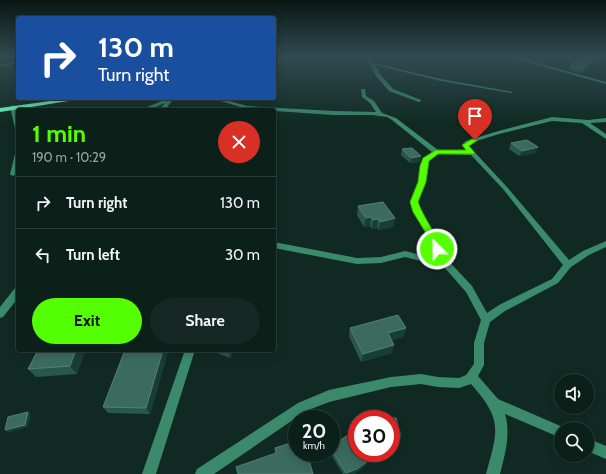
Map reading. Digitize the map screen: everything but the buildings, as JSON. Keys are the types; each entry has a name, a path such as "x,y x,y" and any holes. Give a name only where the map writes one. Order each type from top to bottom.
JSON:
{"street":[{"path":"381,78 391,90 419,101"},
{"path":"434,78 511,92"},
{"path":"588,78 606,83"},
{"path":"363,90 364,96 372,102 380,114"},
{"path":"0,110 67,100"},
{"path":"148,108 168,100"},
{"path":"164,108 170,100"},
{"path":"221,100 247,107 262,108"},
{"path":"243,108 247,107"},
{"path":"13,108 16,120"},
{"path":"276,109 334,113 380,114 394,119 436,152 471,153"},
{"path":"568,265 505,188 465,145 468,142 497,133 552,119 584,122 606,120"},
{"path":"584,122 606,137"},
{"path":"436,152 426,160 422,182 414,202 417,212 436,244 440,257 469,289 486,320"},
{"path":"13,174 16,162"},
{"path":"202,474 302,407 329,396 391,382 421,379 438,382 459,383 472,377 478,365 479,344 486,320 502,308 555,281 568,265 586,253 606,244"},
{"path":"276,245 357,261 381,260 405,254 446,264"},
{"path":"0,314 16,294"},
{"path":"148,474 189,352"},
{"path":"472,377 495,404 501,416 501,439 493,474"},
{"path":"495,404 554,429"},
{"path":"594,448 606,454"}],"route":[{"path":"437,249 431,233 417,212 414,202 422,182 426,160 436,152 471,153 465,145 468,142 475,140"}]}
